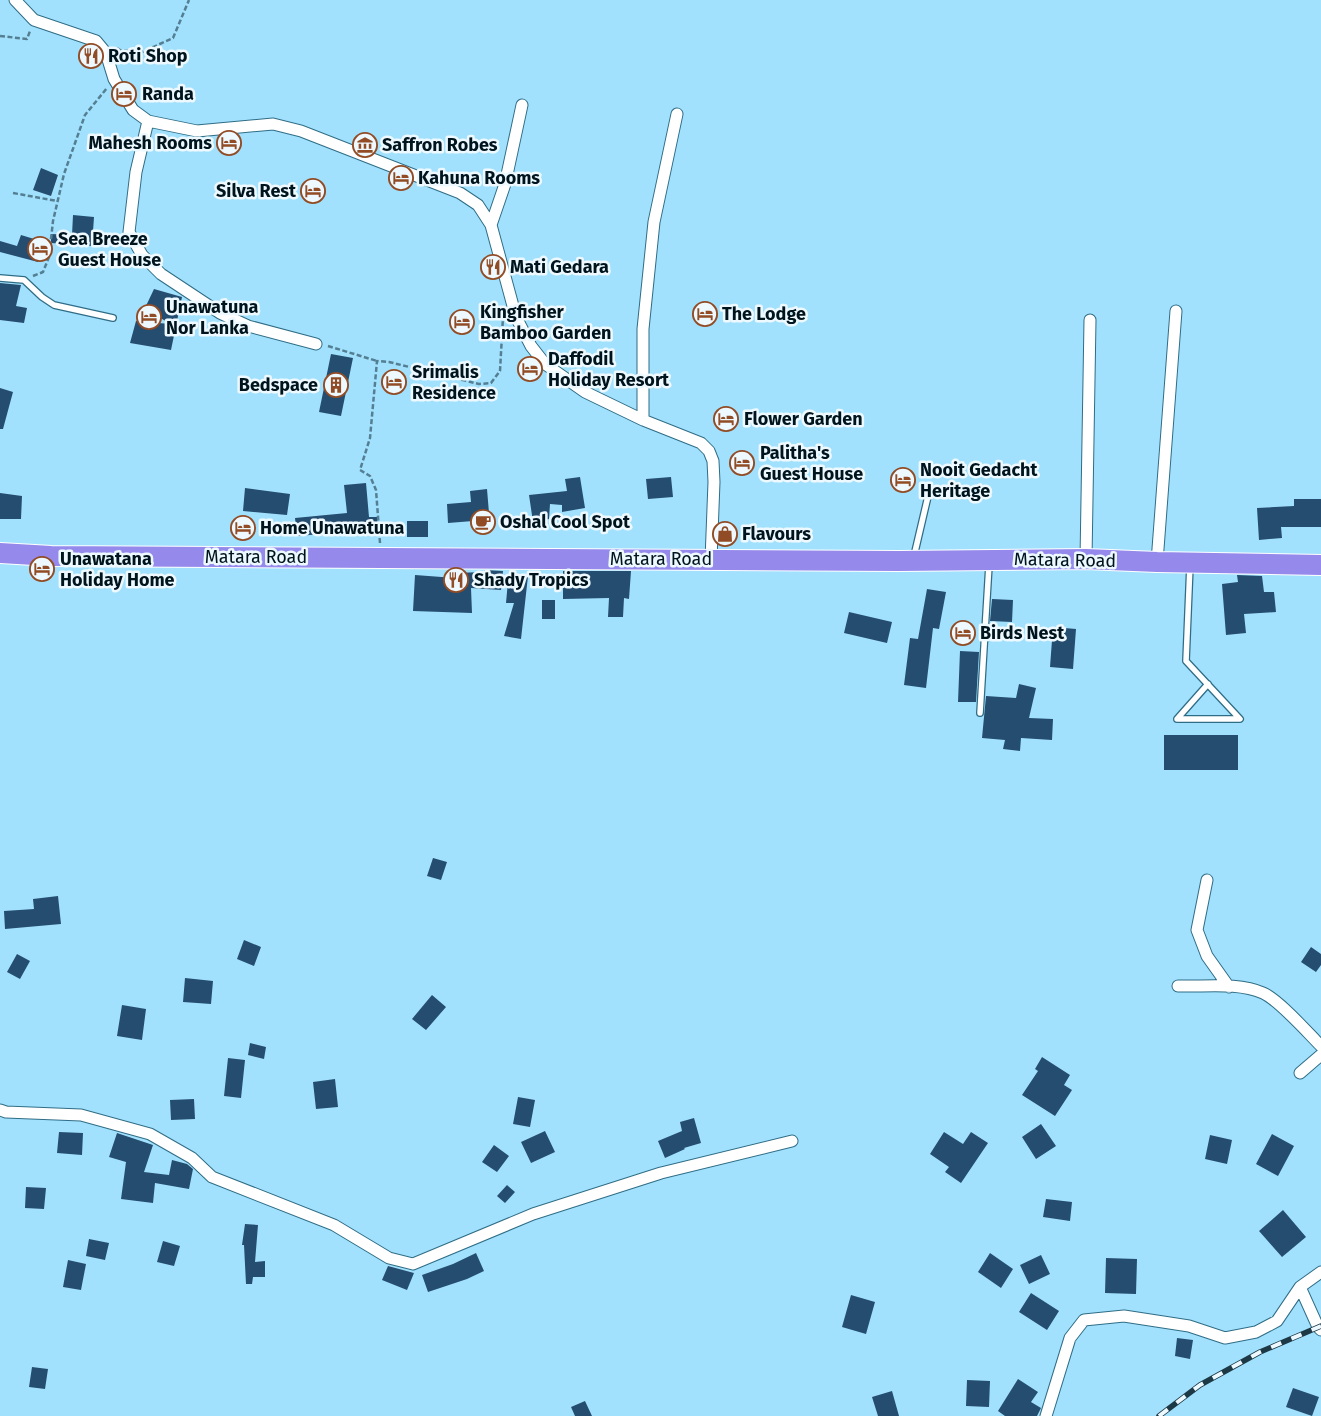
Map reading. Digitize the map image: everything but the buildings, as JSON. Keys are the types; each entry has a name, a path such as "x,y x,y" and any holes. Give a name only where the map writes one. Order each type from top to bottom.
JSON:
{"highway":[{"name":"Matara Road","path":"0,553 51,556 711,560 913,561 1086,559 1321,565"}],"street":[{"path":"15,0 34,20 96,41 106,54 114,79 133,110 148,121 197,131 273,124 301,131 460,193 478,205 491,226 516,317 531,346 546,364 585,392 643,420 701,443 709,451 713,461 714,475 711,560"},
{"path":"491,226 505,184 522,105"},
{"path":"643,420 643,329 654,222 677,114"},
{"path":"148,121 136,172 129,232 142,255 161,274 220,313 248,326 316,344"},
{"path":"1157,562 1176,311"},
{"path":"1086,559 1090,320"},
{"path":"1207,880 1197,930 1207,956 1229,987"},
{"path":"1178,986 1229,987 1249,989 1264,994 1277,1003 1321,1046"},
{"path":"1300,1073 1321,1055"},
{"path":"0,1110 6,1112 80,1115 150,1134 192,1158 212,1177 334,1225 389,1258 413,1264 533,1214 661,1173 792,1141"},
{"path":"1046,1416 1070,1338 1084,1320 1124,1316 1189,1326 1225,1338 1256,1332 1277,1321 1300,1287 1321,1272"},
{"path":"1300,1287 1321,1330"}],"lane":[{"path":"0,278 24,280 42,297 54,305 113,318"},
{"path":"913,561 929,492"},
{"path":"980,713 989,560"},
{"path":"1190,563 1186,661 1208,684 1240,719 1177,720 1208,684"}],"path":[{"path":"106,54 114,46 120,50 140,53 173,38 188,0"},
{"path":"0,36 27,39 34,20"},
{"path":"24,280 43,272 49,257 53,221 64,174 85,115 114,79"},
{"path":"13,193 57,201"},
{"path":"316,344 377,361 479,384 491,383 500,370 503,309"},
{"path":"377,361 370,438 360,470 370,476 376,490 381,558"}],"railway":[{"path":"1159,1416 1200,1385 1260,1352 1321,1326"}],"place":[{"name":"Roti Shop","path":"91,56"},
{"name":"Randa","path":"124,94"},
{"name":"Mahesh Rooms","path":"229,143"},
{"name":"Saffron Robes","path":"365,145"},
{"name":"Kahuna Rooms","path":"401,178"},
{"name":"Silva Rest","path":"313,191"},
{"name":"Sea Breeze Guest House","path":"40,249"},
{"name":"Mati Gedara","path":"493,267"},
{"name":"The Lodge","path":"705,314"},
{"name":"Unawatuna Nor Lanka","path":"149,317"},
{"name":"Kingfisher Bamboo Garden","path":"462,322"},
{"name":"Daffodil Holiday Resort","path":"530,369"},
{"name":"Srimalis Residence","path":"394,382"},
{"name":"Bedspace","path":"336,385"},
{"name":"Flower Garden","path":"726,419"},
{"name":"Palitha's Guest House","path":"742,463"},
{"name":"Nooit Gedacht Heritage","path":"903,480"},
{"name":"Oshal Cool Spot","path":"483,522"},
{"name":"Home Unawatuna","path":"243,528"},
{"name":"Flavours","path":"725,534"},
{"name":"Unawatana Holiday Home","path":"42,569"},
{"name":"Shady Tropics","path":"456,580"},
{"name":"Birds Nest","path":"963,633"}]}
